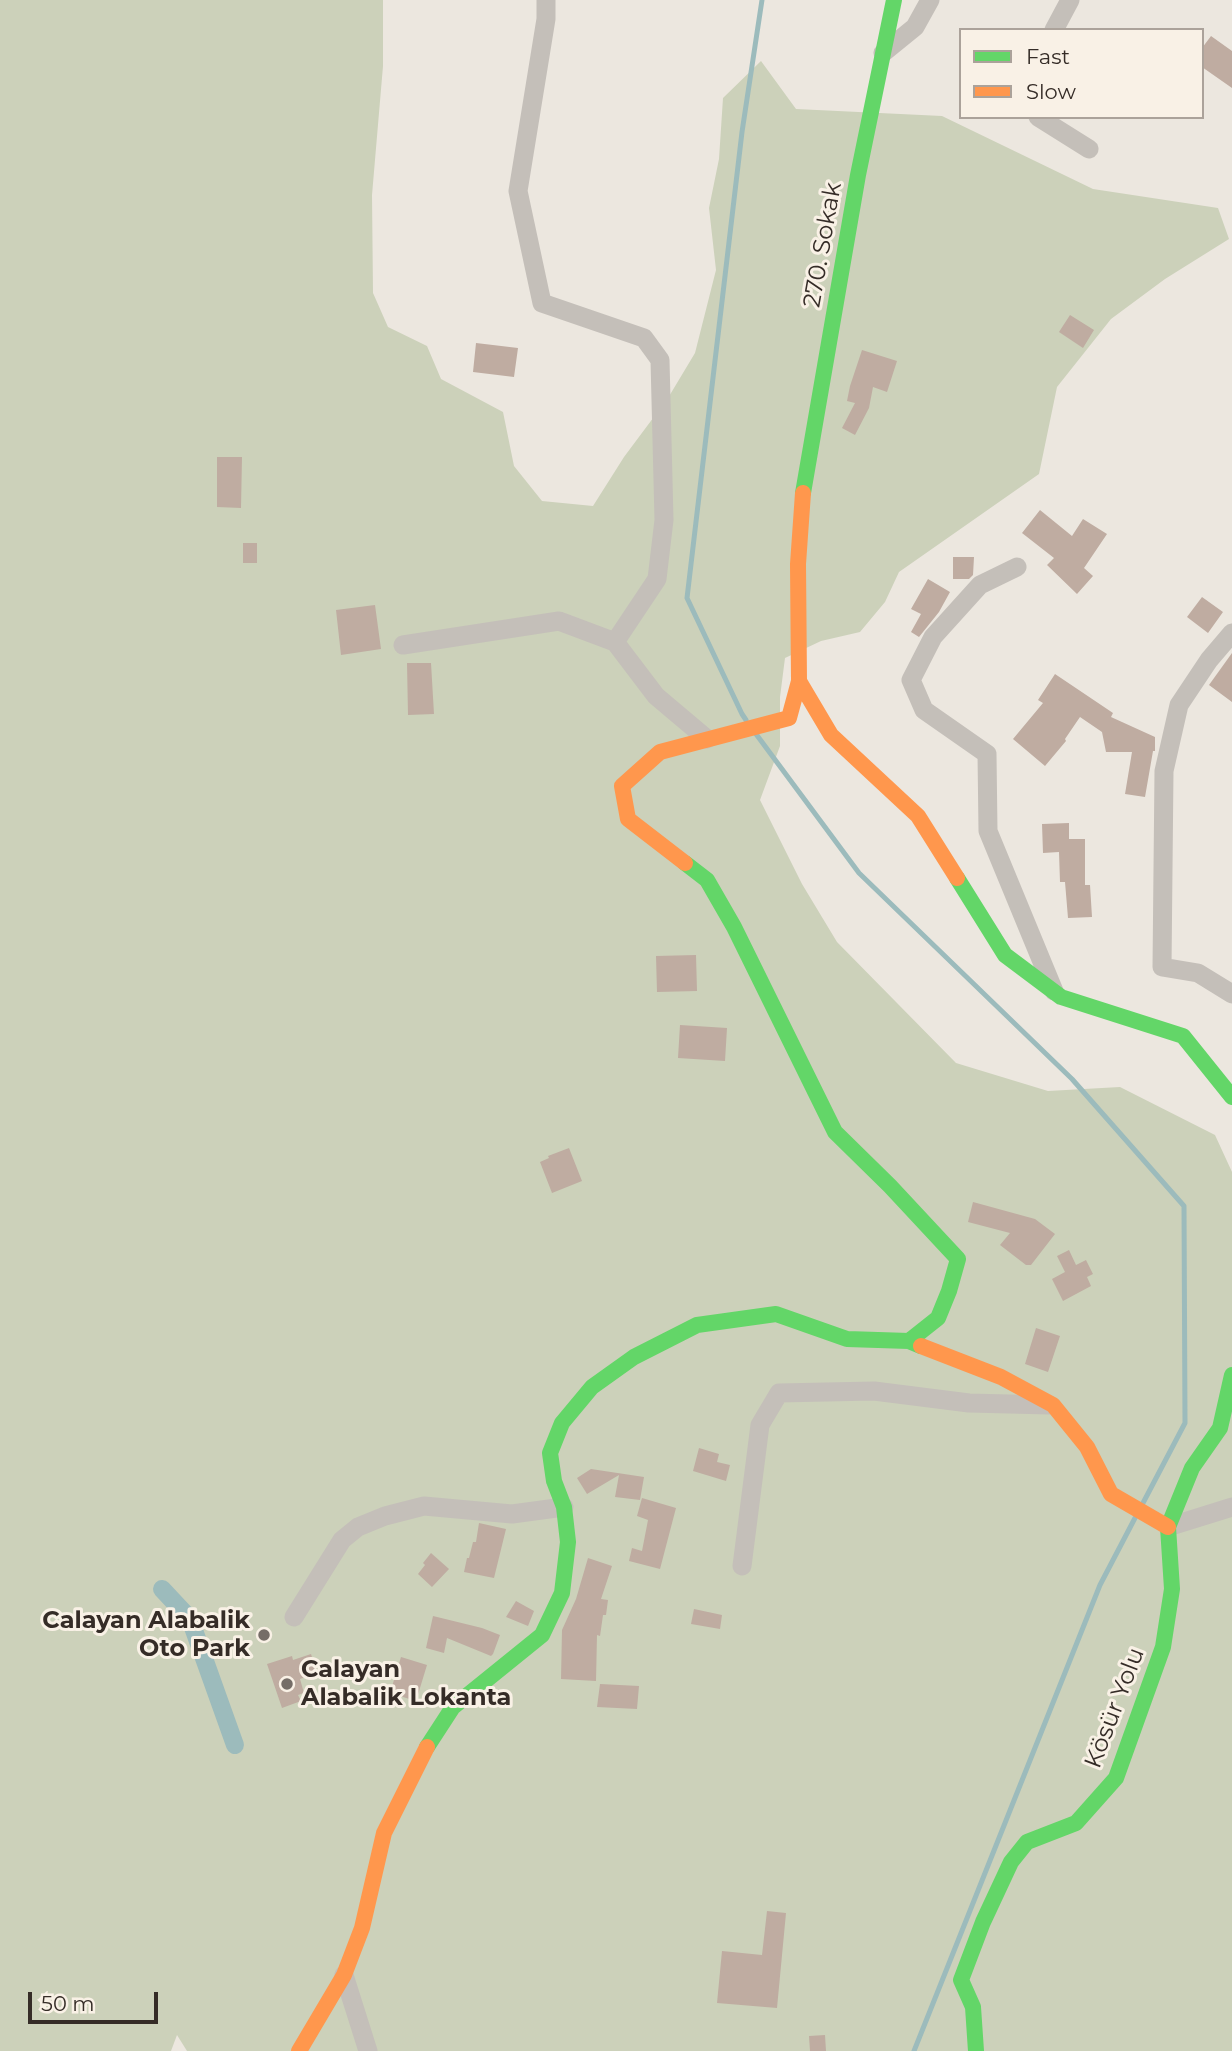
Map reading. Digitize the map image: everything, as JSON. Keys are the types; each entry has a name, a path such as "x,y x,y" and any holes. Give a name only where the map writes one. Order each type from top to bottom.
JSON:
{"street":[{"path":"546,0 546,19 517,191 542,303 644,338 660,360 664,520 657,579 615,642"},
{"name":"270. Sokak","path":"707,739 789,718 799,681 802,499 858,175 894,0"},
{"path":"883,53 915,27 930,0"},
{"path":"1055,28 1070,0"},
{"path":"1041,119 1089,149"},
{"path":"1017,567 980,585 933,637 911,680 924,710 987,754 988,831 1054,992"},
{"path":"403,645 559,621 615,642 656,696 707,739"},
{"path":"1232,633 1209,660 1179,705 1164,771 1162,967 1198,973 1232,994"},
{"path":"799,681 831,735 918,816 1005,955 1061,997 1183,1036 1232,1097"},
{"path":"707,739 660,752 622,786 628,819 707,880 734,927 835,1132 958,1259 938,1318 909,1340"},
{"path":"299,2051 344,1975 362,1928 384,1833 421,1756 453,1707 542,1635 562,1593 568,1542 564,1507 554,1480 550,1453 562,1423 592,1387 634,1357 697,1325 776,1314 847,1339 909,1340 1001,1377 1053,1405 1087,1447 1111,1494 1168,1527 1232,1507"},
{"path":"1168,1527 1192,1468 1220,1428 1232,1375"},
{"path":"742,1566 760,1425 779,1393 874,1391 969,1403 1053,1405"},
{"path":"294,1617 342,1540 358,1528 385,1516 424,1506 512,1514 564,1507"},
{"name":"Kösür Yolu","path":"976,2051 973,2007 961,1980 1010,1862 1027,1842 1076,1823 1116,1777 1163,1647 1172,1589 1168,1527"},
{"path":"344,1975 368,2051"}],"green space":[{"path":"0,0 383,0 383,66 372,195 373,293 388,327 427,346 441,379 503,412 514,466 542,501 593,506 624,457 668,398 695,353 716,270 709,208 719,159 723,98 761,61 796,109 942,116 1093,189 1218,208 1229,239 1165,279 1111,319 1057,387 1039,474 899,572 885,602 860,632 821,641 785,658 780,697 780,746 760,800 802,884 837,942 956,1063 1048,1091 1120,1087 1215,1135 1232,1172 1232,2051 187,2051 177,2035 171,2051 0,2051"}],"building":[{"path":"1211,36 1232,51 1232,88 1204,68 1204,45"},
{"path":"1070,315 1094,330 1083,348 1059,332"},
{"path":"476,343 518,348 514,377 473,372"},
{"path":"862,350 897,361 887,392 873,387 869,408 855,435 842,428 855,403 847,401"},
{"path":"217,457 242,457 241,508 217,507"},
{"path":"1040,510 1072,536 1083,519 1107,534 1084,568 1093,576 1077,594 1047,565 1054,558 1022,533"},
{"path":"243,543 257,543 257,563 243,563"},
{"path":"953,557 974,557 973,575 969,579 953,579"},
{"path":"928,579 950,592 939,612 919,637 911,632 921,614 911,609"},
{"path":"1202,597 1223,612 1208,633 1187,617"},
{"path":"375,605 381,649 341,655 336,610"},
{"path":"1232,653 1232,702 1209,685"},
{"path":"407,663 431,663 434,714 408,715"},
{"path":"1055,674 1113,713 1111,717 1155,737 1155,751 1145,797 1125,794 1132,752 1106,752 1102,732 1080,717 1066,741 1045,766 1013,739 1043,703 1038,700"},
{"path":"1069,823 1069,839 1085,839 1085,885 1090,885 1092,917 1068,918 1065,882 1060,882 1059,852 1043,853 1042,824"},
{"path":"696,955 697,991 657,992 656,956"},
{"path":"680,1025 727,1028 725,1061 678,1058"},
{"path":"569,1148 582,1181 552,1193 540,1162"},
{"path":"973,1202 1035,1219 1055,1234 1031,1265 1026,1265 1000,1245 1010,1233 968,1222"},
{"path":"1069,1250 1076,1265 1086,1260 1093,1274 1087,1277 1091,1286 1063,1301 1052,1279 1065,1272 1057,1256"},
{"path":"1036,1328 1060,1336 1048,1372 1025,1364"},
{"path":"699,1448 719,1454 717,1462 730,1465 726,1481 693,1471"},
{"path":"591,1469 644,1477 640,1500 615,1497 619,1475 587,1494 577,1478"},
{"path":"642,1498 676,1508 660,1569 629,1561 632,1548 642,1551 648,1520 637,1516"},
{"path":"479,1523 506,1529 494,1578 464,1572 473,1542 476,1542"},
{"path":"431,1553 449,1569 432,1587 418,1574"},
{"path":"588,1558 612,1566 601,1599 608,1600 600,1636 597,1635 596,1681 561,1679 562,1630 576,1599"},
{"path":"516,1601 534,1611 528,1626 506,1617"},
{"path":"694,1609 722,1615 720,1629 691,1624"},
{"path":"433,1616 500,1635 493,1654 491,1656 447,1638 444,1653 426,1648"},
{"name":"Calayan Alabalik Lokanta","path":"311,1654 317,1673 300,1679 304,1693 298,1695 301,1701 282,1708 267,1664 292,1656 293,1660"},
{"path":"401,1657 427,1665 416,1701 390,1693"},
{"path":"600,1684 639,1686 637,1709 597,1707"},
{"path":"767,1911 786,1913 777,2008 717,2003 722,1951 762,1955"},
{"path":"825,2035 826,2051 810,2051 809,2036"}],"waterway":[{"path":"746,720 687,598 742,132 762,0"},
{"path":"756,734 859,873 1072,1079 1184,1206 1185,1423 1143,1503"},
{"path":"914,2051 1100,1585 1135,1518"},
{"path":"162,1589 190,1619 235,1745"}],"traffic: fast":[{"path":"803,493 858,175 894,0"},
{"path":"685,863 707,880 734,927 835,1132 958,1259 938,1318 909,1341"},
{"path":"957,878 1005,955 1061,997 1183,1036 1232,1097"},
{"path":"427,1747 453,1707 542,1635 562,1593 568,1542 564,1507 554,1481 550,1453 562,1423 592,1387 634,1357 697,1325 776,1314 847,1339 909,1341 921,1346"},
{"path":"976,2051 973,2007 961,1980 983,1922 1011,1862 1027,1842 1076,1823 1116,1778 1163,1647 1172,1589 1168,1527 1192,1468 1220,1428 1232,1375"}],"traffic: slow":[{"path":"803,493 798,564 799,681 831,735 918,816 957,878"},
{"path":"685,863 628,819 622,786 660,752 789,718 799,681"},
{"path":"921,1346 1001,1377 1053,1405 1087,1447 1111,1494 1168,1527"},
{"path":"299,2051 344,1975 362,1928 384,1833 427,1747"}],"place":[{"name":"Calayan Alabalik Oto Park","path":"264,1635"},
{"name":"Calayan Alabalik Lokanta","path":"287,1684"}]}
